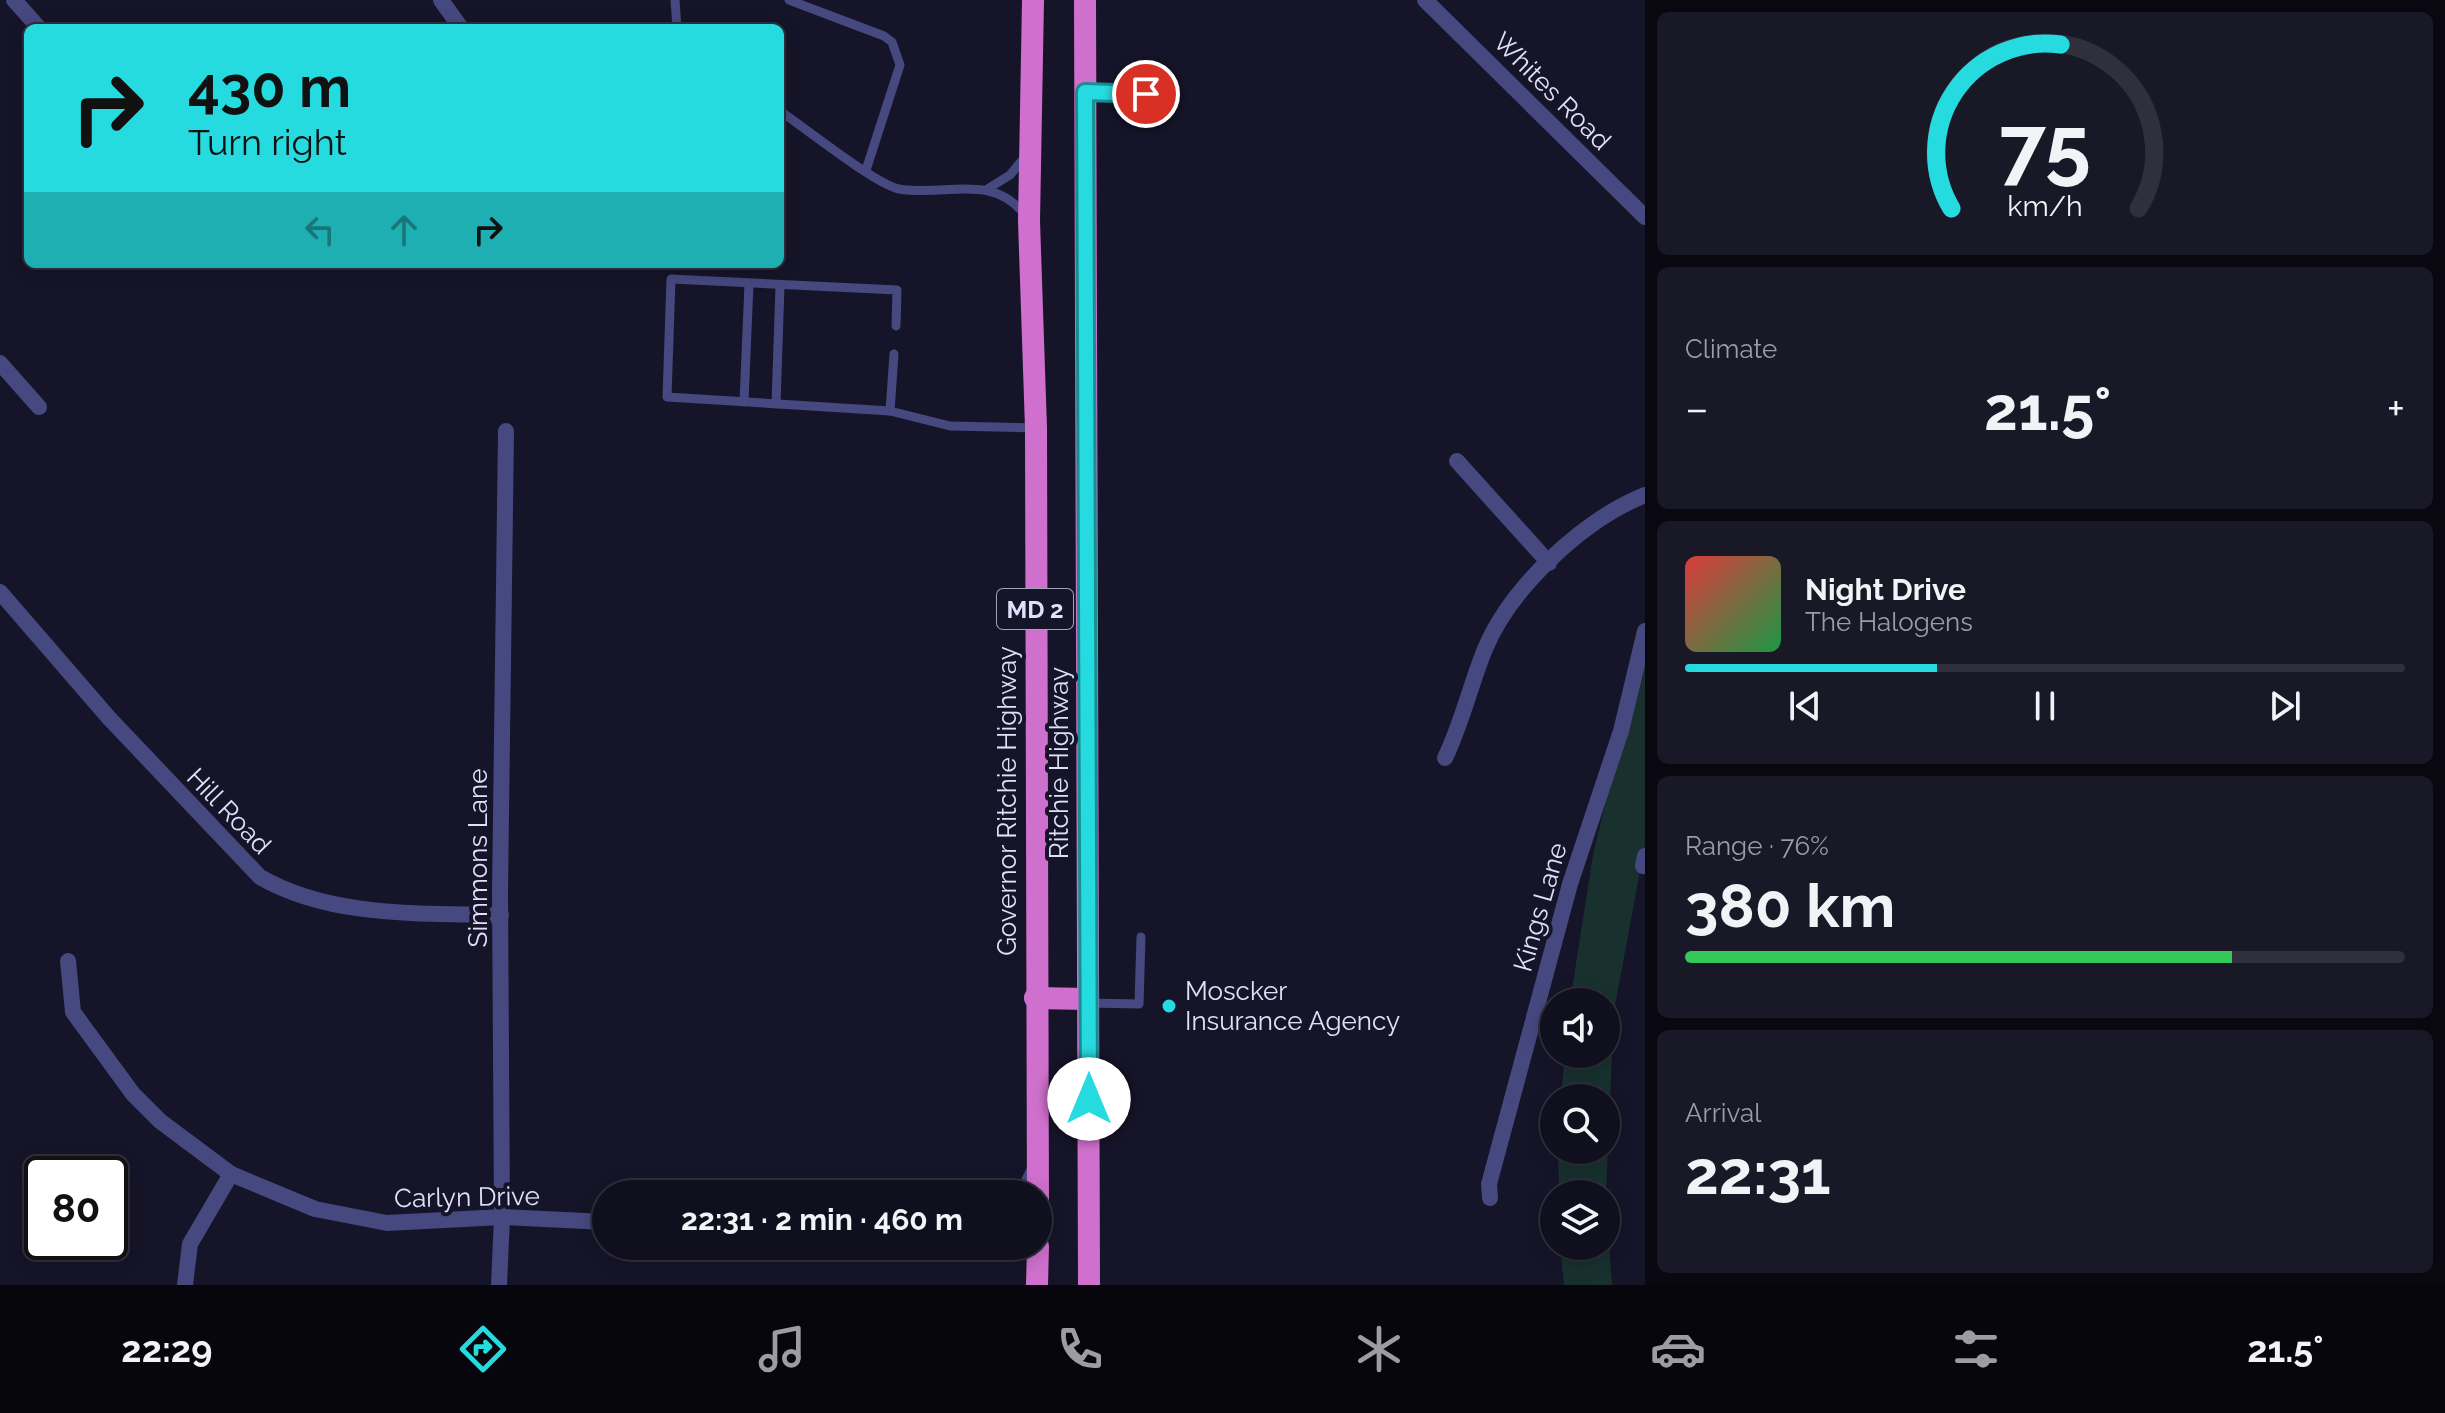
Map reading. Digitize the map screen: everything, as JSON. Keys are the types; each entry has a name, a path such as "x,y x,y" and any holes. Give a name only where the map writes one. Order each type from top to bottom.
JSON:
{"highway":[{"name":"Governor Ritchie Highway","path":"1033,0 1029,221 1036,428 1035,998 1039,1180"},
{"name":"Ritchie Highway","path":"1085,0 1089,1285"},
{"path":"1035,998 1088,1001"},
{"path":"1037,1285 1038,1260"}],"street":[{"path":"14,0 35,24"},
{"path":"441,0 458,24"},
{"name":"Whites Road","path":"1425,0 1645,217"},
{"path":"0,363 39,407"},
{"name":"Simmons Lane","path":"499,1285 502,1217 501,915 506,431"},
{"path":"1457,461 1549,563"},
{"path":"1445,758 1463,721 1486,646 1513,601 1549,563 1609,512 1645,495"},
{"name":"Hill Road","path":"0,592 109,718 260,877 283,890 336,906 501,915"},
{"name":"Kings Lane","path":"1490,1198 1489,1184 1570,884 1621,731 1645,631"},
{"name":"Carlyn Drive","path":"68,961 73,1012 133,1094 160,1121 231,1174 315,1209 387,1223 502,1217 592,1221"},
{"path":"1030,1180 1039,1162"},
{"path":"185,1285 190,1244 231,1174"}],"lane":[{"path":"675,0 677,24"},
{"path":"789,0 884,36 894,47 900,65 866,170"},
{"path":"1085,92 1146,94"},
{"path":"784,114 896,188 989,188 1015,202 1029,221"},
{"path":"989,188 1010,175 1031,150"},
{"path":"896,326 897,290 671,279 667,397 890,411 950,426 1036,428"},
{"path":"744,402 745,284"},
{"path":"776,404 780,286"},
{"path":"890,411 894,354"},
{"path":"1088,1001 1139,1004 1141,937"}],"green space":[{"path":"1645,637 1645,844 1618,988 1572,988 1593,855"},
{"path":"1564,1068 1612,1068 1611,1084 1562,1084"},
{"path":"1558,1164 1607,1164 1607,1180 1559,1180"},
{"path":"1561,1260 1610,1260 1612,1285 1564,1285"}],"place":[{"name":"Moscker Insurance Agency","path":"1169,1006"}],"route":[{"path":"1089,1099 1085,92 1146,94"}]}
